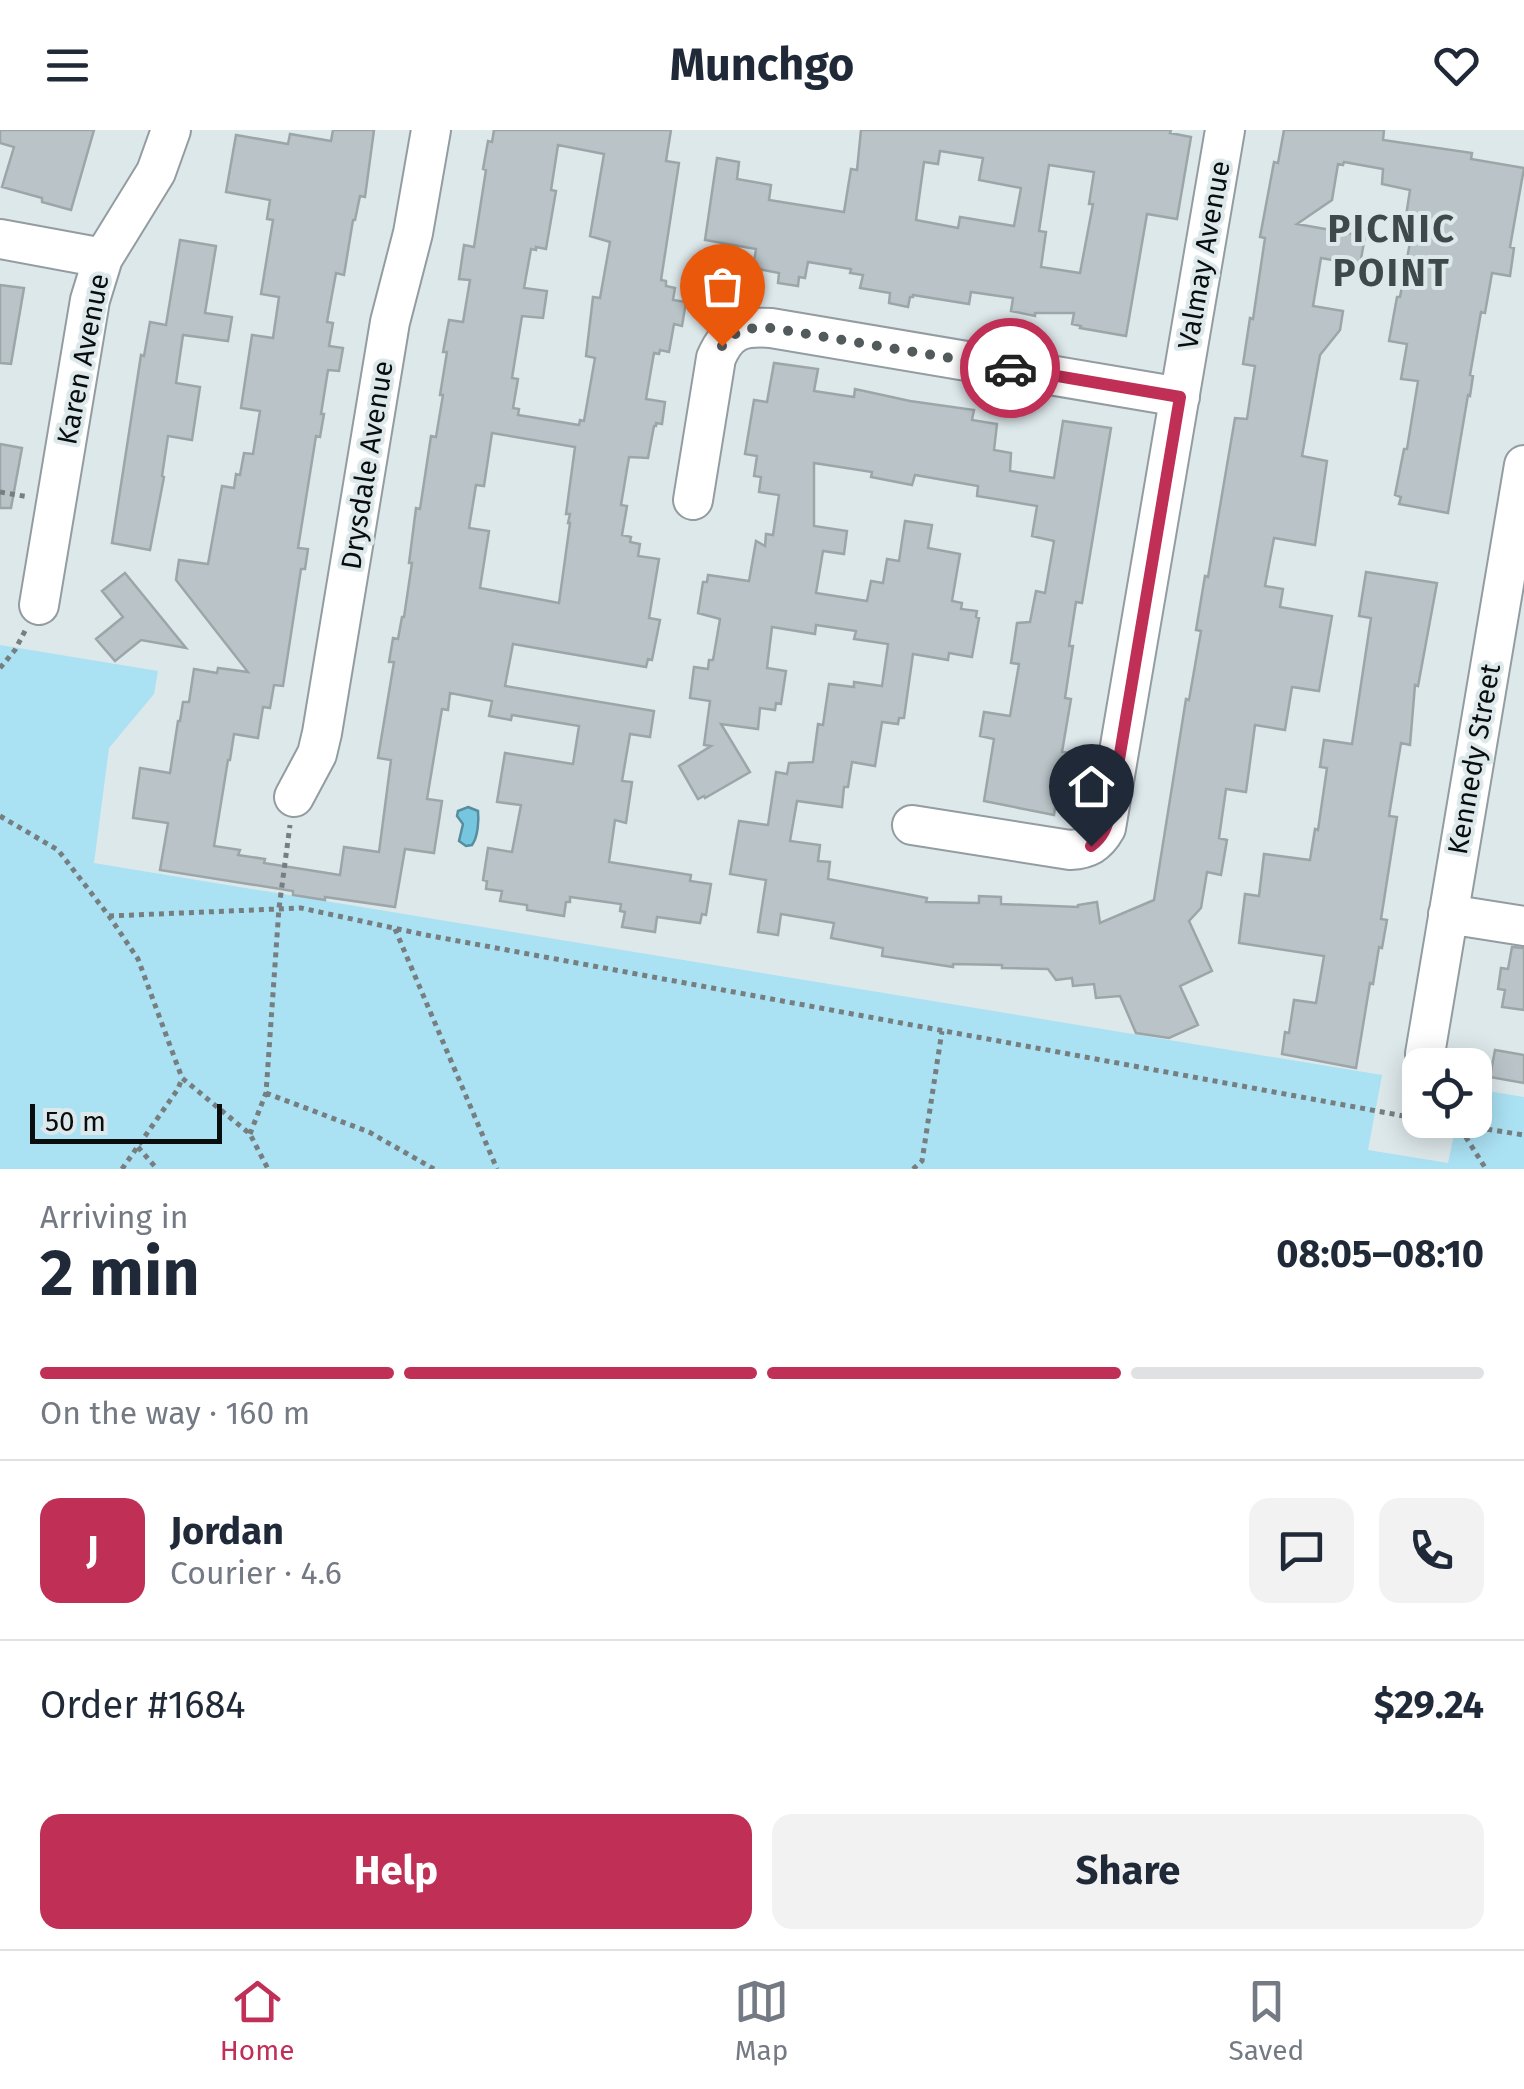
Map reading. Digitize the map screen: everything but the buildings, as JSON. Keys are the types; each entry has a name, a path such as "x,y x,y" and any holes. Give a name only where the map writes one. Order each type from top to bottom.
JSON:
{"street":[{"name":"Karen Avenue","path":"39,605 90,300 104,258 156,172 171,130"},
{"name":"Drysdale Avenue","path":"294,797 317,754 322,733 390,322 431,130"},
{"name":"Valmay Avenue","path":"912,825 1070,850 1100,840 1106,828 1225,130"},
{"path":"0,239 104,258"},
{"path":"693,500 716,358 729,337 754,327 1180,397"},
{"name":"Kennedy Street","path":"1426,1048 1524,465"},
{"path":"1448,914 1524,926"}],"path":[{"path":"0,668 16,650 39,605"},
{"path":"250,1134 266,1093 279,908 294,797"},
{"path":"0,816 58,850 109,916 138,960 182,1078 250,1134 268,1169"},
{"path":"109,916 301,908 1402,1115"},
{"path":"395,928 497,1169"},
{"path":"912,1169 922,1161 942,1031"},
{"path":"122,1169 178,1090 182,1078"},
{"path":"266,1093 369,1132 434,1169"},
{"path":"1492,1129 1524,1135"},
{"path":"1466,1138 1486,1169"},
{"path":"138,1146 157,1169"}],"shaded area":[{"path":"0,645 158,671 154,694 109,748 94,863 1382,1075 1368,1150 1448,1163 1453,1138 1492,1138 1492,1092 1524,1097 1524,1169 0,1169"},
{"path":"468,807 478,811 478,824 474,842 466,846 459,841 463,824 457,816 458,811"}],"way so far":[{"path":"722,346 741,330 771,328 1010,368"}],"district":[{"name":"PICNIC POINT","path":"1392,250"}],"route":[{"path":"1010,368 1180,397 1110,813 1100,840 1091,846"}]}
